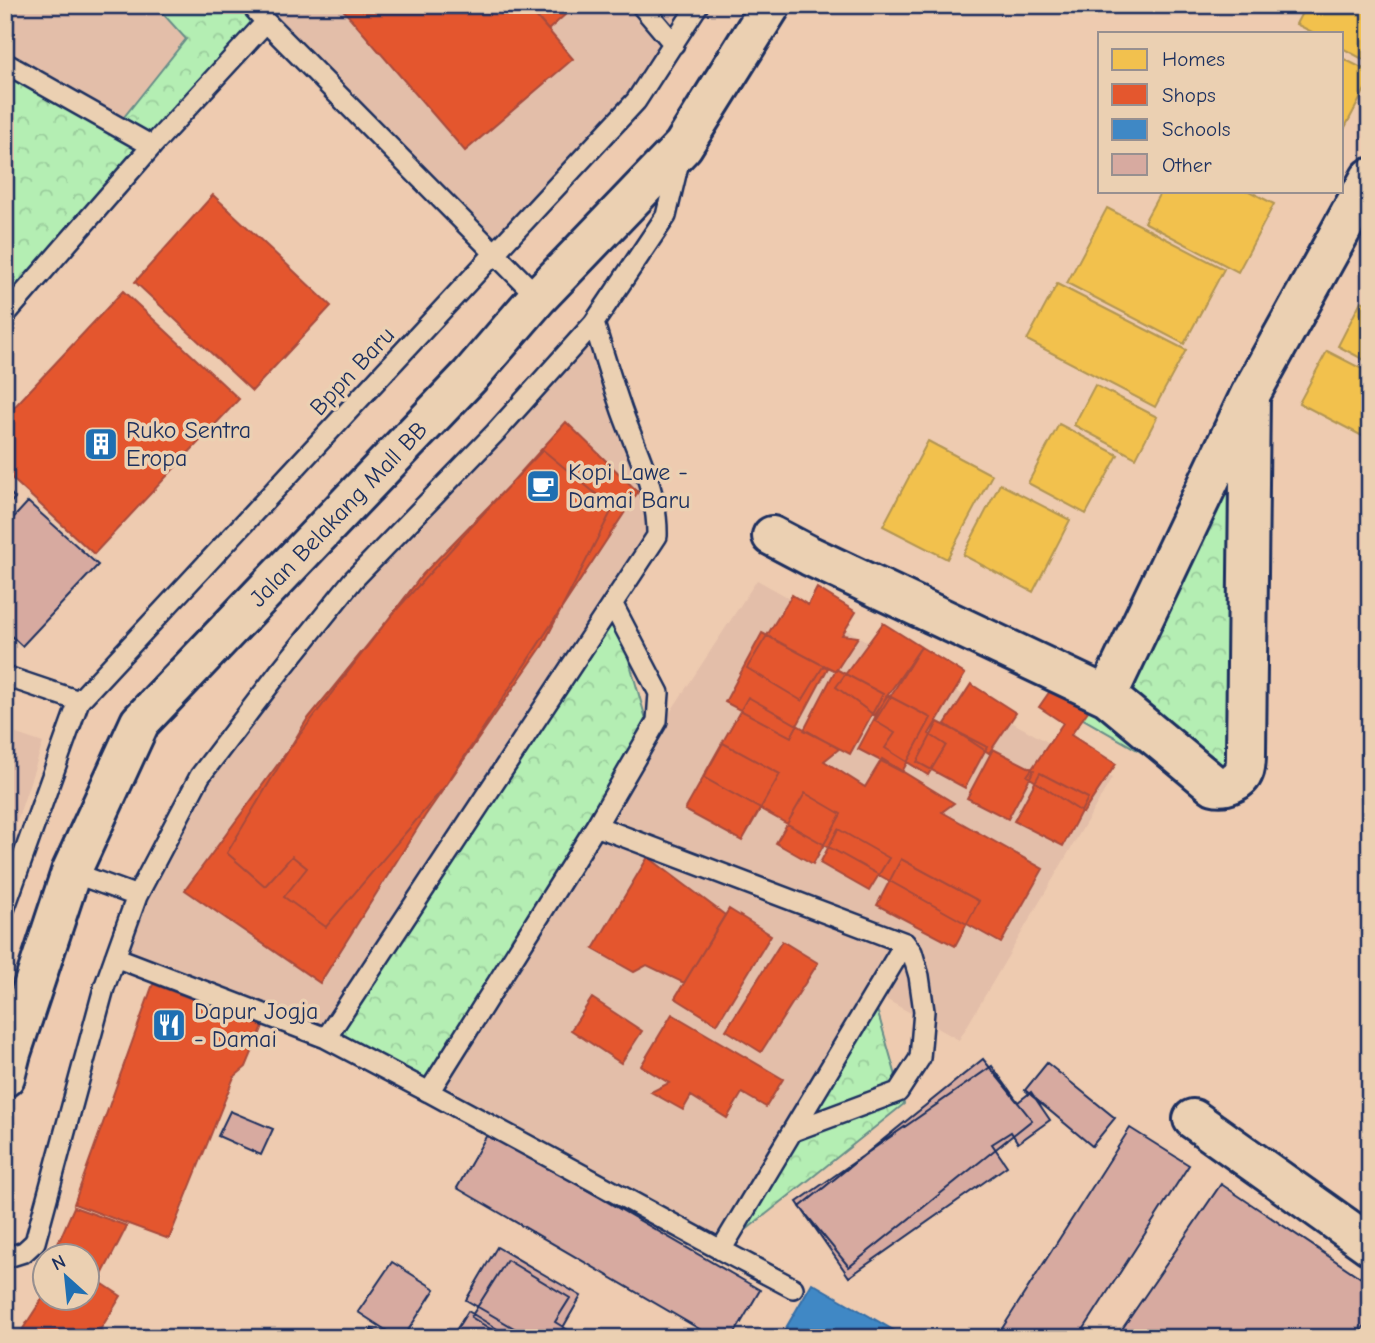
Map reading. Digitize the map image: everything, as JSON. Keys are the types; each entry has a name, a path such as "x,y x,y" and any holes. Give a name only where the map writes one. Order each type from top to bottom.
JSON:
{"street":[{"name":"Jalan Belakang Mall BB","path":"7,1061 71,872 140,722 470,376 538,297 683,146 771,5"},
{"path":"1107,695 1250,395 1370,178"},
{"path":"772,536 1107,695 1214,785 1228,785 1244,772 1250,395"},
{"path":"1193,1119 1370,1245"}],"lane":[{"path":"251,5 538,297"},
{"path":"641,5 674,44"},
{"name":"Bppn Baru","path":"79,701 636,101 698,5"},
{"path":"5,315 152,146 266,22"},
{"path":"5,63 152,146"},
{"path":"5,1258 24,1252 35,1242 104,988 136,896 200,776 354,580 495,433 594,323 666,216 683,146"},
{"path":"326,1038 657,536 658,516 653,491 622,411 594,323"},
{"path":"429,1092 596,826 657,721 659,693 613,605"},
{"path":"5,676 79,701 5,908"},
{"path":"596,826 905,943 912,952 924,1011 920,1058 898,1092 793,1131"},
{"path":"71,872 136,896"},
{"path":"720,1250 905,943"},
{"path":"116,957 326,1038 793,1288"}],"shaded area":[{"path":"5,5 155,5 186,39 116,127 5,63"},
{"path":"251,5 698,5 674,44 494,253"},
{"path":"594,323 661,535 326,1038 115,957 200,776 280,671"},
{"path":"757,580 1112,778 959,1040 873,992 721,1250 429,1092 652,740"},
{"path":"5,730 43,743 5,857"}],"green space":[{"path":"155,5 251,5 266,22 5,318 5,63 116,127 186,39"},
{"path":"1250,395 1228,802 1073,713"},
{"path":"613,605 652,740 429,1092 326,1038"},
{"path":"872,992 904,1104 721,1250"}],"building: Homes":[{"path":"1306,5 1370,5 1370,63 1344,49 1344,32 1312,32 1296,24"},
{"path":"1344,59 1370,72 1370,80 1344,129"},
{"path":"1160,192 1251,192 1274,204 1238,272 1144,222"},
{"path":"1107,208 1224,269 1184,344 1067,283"},
{"path":"1057,284 1186,350 1155,407 1027,340"},
{"path":"1361,301 1370,305 1370,363 1338,346"},
{"path":"1327,351 1370,373 1370,440 1299,403"},
{"path":"1095,385 1157,417 1136,458 1074,425"},
{"path":"1059,424 1118,455 1086,514 1028,483"},
{"path":"928,441 992,475 947,559 883,526"},
{"path":"1000,484 1070,520 1033,592 963,555"}],"building: Shops":[{"path":"339,5 527,5 573,59 465,151"},
{"path":"526,5 576,5 548,30"},
{"path":"213,195 331,306 252,391 135,282"},
{"name":"Ruko Sentra Eropa","path":"123,291 239,399 94,554 5,472 5,417"},
{"path":"566,422 638,492 446,785 326,927 284,897 307,868 292,856 265,886 227,853 306,721 391,616"},
{"path":"543,450 613,508 543,645 425,816 320,983 185,890 423,574"},
{"path":"817,588 856,612 842,635 858,637 836,671 824,665 802,701 747,668 792,595 808,605"},
{"path":"883,623 921,647 874,715 836,687"},
{"path":"762,633 828,668 791,737 725,702"},
{"path":"921,647 965,674 929,734 946,745 928,775 885,748 895,733 875,721"},
{"path":"836,669 883,694 850,754 804,730"},
{"path":"971,684 1016,713 989,753 945,724"},
{"path":"1052,688 1088,711 1071,735 1116,764 1083,813 1027,776 1063,723 1039,707"},
{"path":"887,695 931,718 902,772 858,749"},
{"path":"748,697 839,749 824,761 865,787 882,759 954,803 942,812 1043,869 1001,943 703,777"},
{"path":"938,722 987,747 965,788 917,762"},
{"path":"723,743 780,774 742,841 685,810"},
{"path":"993,749 1034,770 1008,819 967,798"},
{"path":"1040,773 1088,798 1063,846 1014,821"},
{"path":"805,793 841,814 813,864 776,843"},
{"path":"838,829 889,858 869,891 820,863"},
{"path":"648,857 725,915 684,983 647,965 634,972 593,949"},
{"path":"901,859 979,901 955,946 877,905"},
{"path":"729,909 771,935 717,1024 675,998"},
{"path":"782,941 818,963 761,1052 726,1030"},
{"path":"153,984 263,1026 246,1067 234,1077 169,1239 74,1204"},
{"path":"592,998 642,1031 621,1063 571,1030"},
{"path":"672,1014 783,1079 766,1107 742,1093 727,1118 691,1096 683,1110 651,1092 669,1083 641,1066"},
{"path":"74,1207 127,1226 102,1275 102,1242 59,1242"},
{"path":"102,1283 121,1296 95,1338 17,1338 34,1312 102,1312"}],"building: Schools":[{"path":"812,1283 907,1338 780,1338"}],"building: Other":[{"path":"5,488 15,498 5,509"},
{"path":"28,502 98,565 22,646 5,630 5,527"},
{"path":"983,1059 1032,1120 849,1267 800,1207"},
{"path":"1047,1063 1115,1118 1092,1146 1025,1090"},
{"path":"992,1066 1018,1102 1031,1092 1050,1120 1018,1143 1011,1132 992,1144 1007,1166 849,1277 797,1202"},
{"path":"230,1111 273,1129 261,1155 218,1136"},
{"path":"1130,1128 1189,1165 1078,1338 996,1338"},
{"path":"488,1133 760,1290 732,1338 715,1338 457,1188"},
{"path":"1221,1184 1370,1284 1370,1318 1356,1338 1116,1338"},
{"path":"497,1247 581,1296 557,1338 531,1338 466,1300"},
{"path":"507,1260 570,1298 555,1322 581,1338 505,1338 471,1317"},
{"path":"392,1262 435,1289 403,1338 398,1338 358,1312"},
{"path":"468,1311 512,1338 451,1338"},
{"path":"372,1329 386,1338 367,1338"}],"place":[{"name":"Ruko Sentra Eropa","path":"101,444"},
{"name":"Kopi Lawe - Damai Baru","path":"543,486"},
{"name":"Dapur Jogja - Damai","path":"169,1025"}]}
